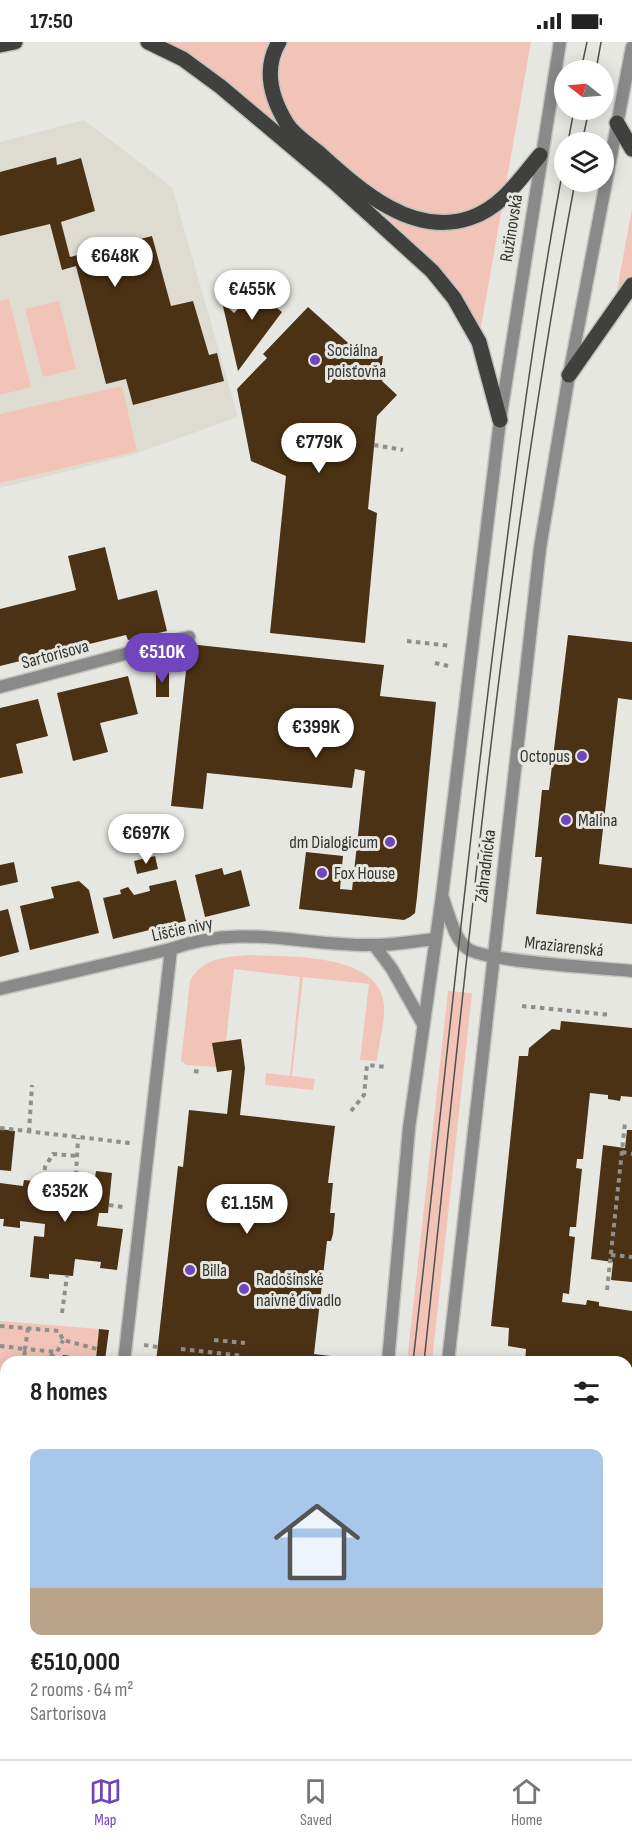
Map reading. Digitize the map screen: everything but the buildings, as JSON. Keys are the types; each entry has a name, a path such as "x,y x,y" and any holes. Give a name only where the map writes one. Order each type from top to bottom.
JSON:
{"main road":[{"path":"0,45 15,42"},
{"path":"148,42 183,59 222,87 334,182 432,271 454,298 479,342 500,420"},
{"path":"279,42 271,59 270,81 288,126 338,170 390,209 441,223 468,219 482,214 506,196 540,155"},
{"path":"617,123 632,149"},
{"path":"569,375 632,285"}],"street":[{"name":"Ružinovská","path":"500,420 540,155 560,42"},
{"path":"569,375 632,46"},
{"name":"Záhradnícka","path":"449,1356 540,548 569,375"},
{"path":"389,1356 409,1128 442,896 500,420"},
{"name":"Sartorisova","path":"0,687 189,638"},
{"name":"Mraziarenská","path":"442,896 459,936 468,949 493,956 632,971"},
{"name":"Líščie nivy","path":"0,989 171,949 192,941 256,934 374,945 435,939"},
{"path":"374,945 392,969 423,1023"},
{"path":"125,1356 171,949"}],"path":[{"path":"374,445 403,450"},
{"path":"407,641 451,646"},
{"path":"435,663 448,666"},
{"path":"522,1006 611,1015"},
{"path":"351,1111 364,1095 367,1065 385,1067"},
{"path":"194,1071 200,1072"},
{"path":"29,1132 33,1085"},
{"path":"607,1290 625,1123"},
{"path":"0,1128 134,1143"},
{"path":"76,1174 78,1138"},
{"path":"622,1152 632,1154"},
{"path":"43,1188 45,1167 53,1154 78,1156"},
{"path":"109,1205 127,1208"},
{"path":"611,1255 632,1257"},
{"path":"62,1313 67,1276"},
{"path":"0,1326 59,1331 63,1340"},
{"path":"24,1356 28,1328"},
{"path":"63,1340 97,1349"},
{"path":"51,1356 57,1352 63,1340"},
{"path":"214,1340 245,1343"},
{"path":"143,1345 158,1347"},
{"path":"0,1346 57,1352"},
{"path":"181,1349 243,1356"}],"shaded area":[{"path":"162,42 531,42 481,327 449,278 392,222 276,123 170,43"},
{"path":"84,120 172,187 238,417 132,455 0,488 0,142"},
{"path":"632,209 632,276 617,290"},
{"path":"9,299 31,387 0,395 0,301"},
{"path":"59,301 76,369 43,377 25,309"},
{"path":"122,386 137,451 0,483 0,414"},
{"path":"251,955 330,961 350,966 367,975 379,988 384,1005 377,1061 360,1060 369,984 303,977 292,1076 315,1079 313,1090 265,1085 266,1073 290,1076 300,977 234,969 226,1041 213,1044 216,1067 187,1065 181,1061 190,981 195,973 216,960"},
{"path":"448,991 472,993 433,1356 408,1356"},
{"path":"0,1321 99,1329 96,1356 0,1356"}],"tram line":[{"path":"583,60 587,42"},
{"path":"598,60 601,42"},
{"path":"570,132 572,120"},
{"path":"584,132 587,120"},
{"path":"414,1356 477,787 507,542 521,433 559,192"},
{"path":"425,1356 471,918 506,623 549,329 573,192"}],"place":[{"name":"Sociálna poisťovňa","path":"315,360"},
{"name":"Octopus","path":"582,756"},
{"name":"Malina","path":"566,820"},
{"name":"dm Dialogicum","path":"390,842"},
{"name":"Fox House","path":"322,873"},
{"name":"Billa","path":"190,1270"},
{"name":"Radošinské naivné divadlo","path":"244,1289"}]}
